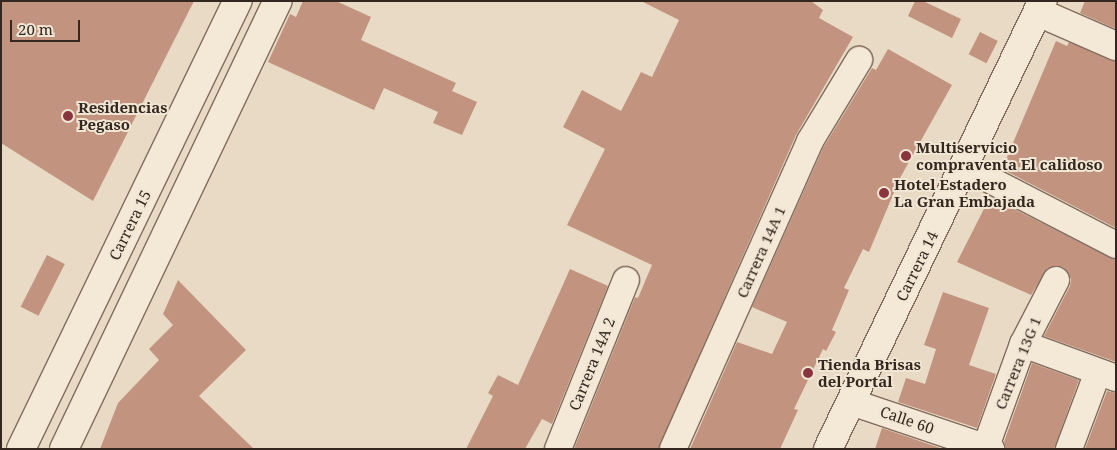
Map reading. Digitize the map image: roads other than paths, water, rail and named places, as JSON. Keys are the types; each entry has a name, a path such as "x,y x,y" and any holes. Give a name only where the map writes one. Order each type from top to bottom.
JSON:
{"main road":[{"name":"Carrera 15","path":"21,449 238,1"},
{"path":"64,449 278,1"},
{"path":"1040,7 1116,46"},
{"name":"Carrera 14","path":"828,449 965,167 1040,7"},
{"path":"56,376 91,394"}],"street":[{"name":"Carrera 14A 1","path":"673,449 810,141 859,60"},
{"path":"965,167 1116,245"},
{"name":"Carrera 14A 2","path":"558,449 626,280"},
{"name":"Carrera 13G 1","path":"987,448 1023,344 1056,280"},
{"path":"1023,344 1107,375 1069,449"},
{"name":"Calle 60","path":"851,402 987,448"}],"place":[{"name":"Residencias Pegaso","path":"68,116"},
{"name":"Multiservicio compraventa El calidoso","path":"906,156"},
{"name":"Hotel Estadero La Gran Embajada","path":"884,193"},
{"name":"Tienda Brisas del Portal","path":"808,373"}]}
